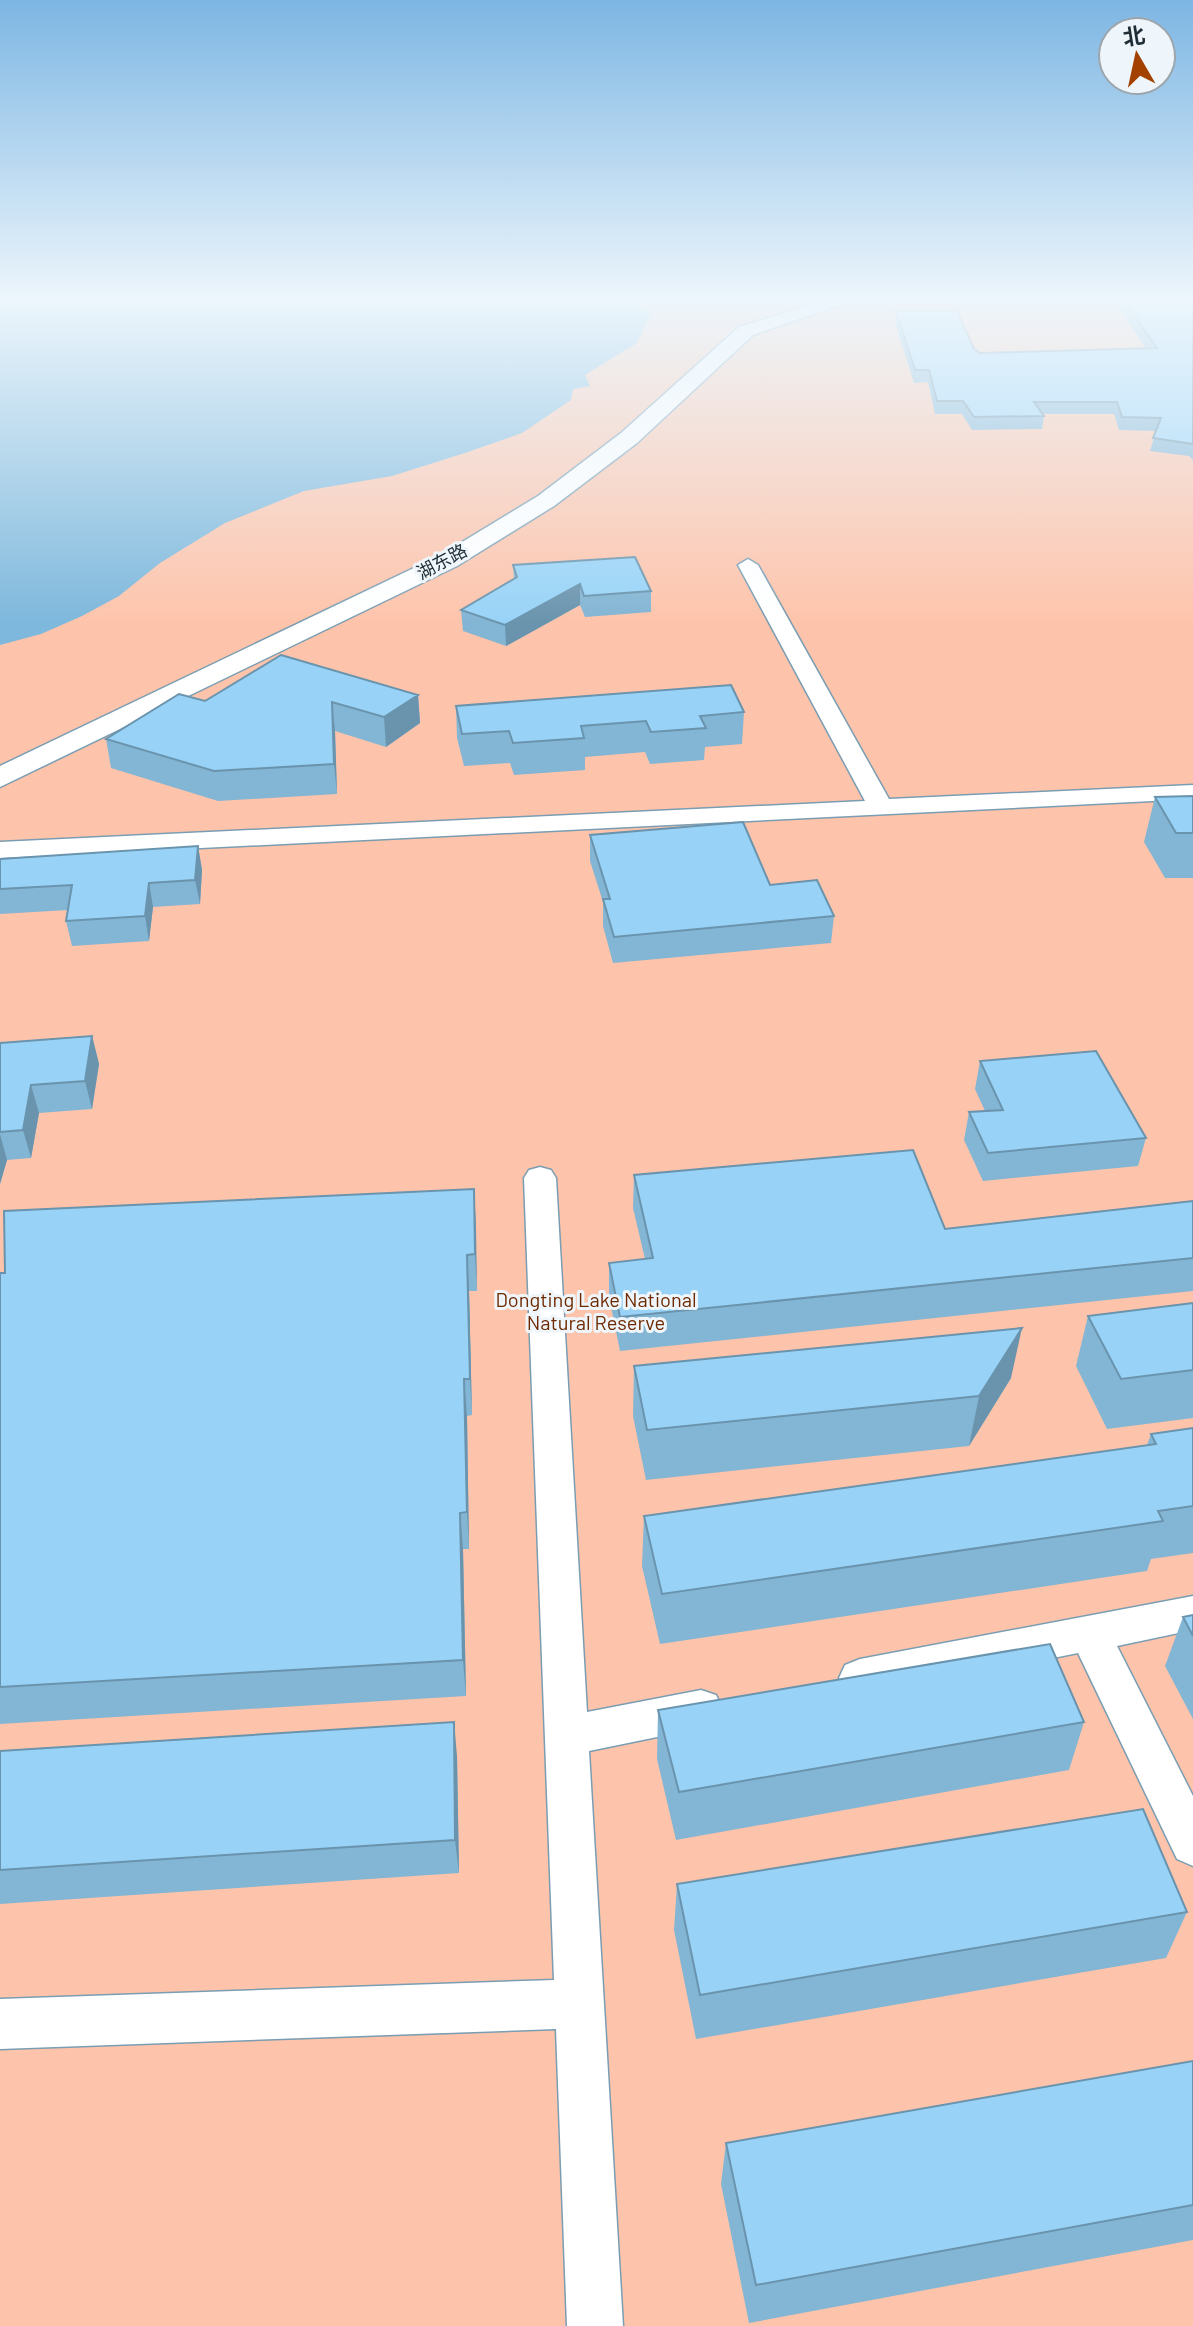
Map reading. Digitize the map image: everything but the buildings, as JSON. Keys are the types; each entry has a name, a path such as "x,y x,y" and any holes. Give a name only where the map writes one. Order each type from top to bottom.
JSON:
{"street":[{"name":"湖东路","path":"0,778 448,561 546,501 617,447 662,407"},
{"path":"748,565 880,806"},
{"path":"0,850 1193,792"},
{"path":"540,1178 577,2004 595,2326"},
{"path":"812,1687 1193,1613"},
{"path":"1089,1632 1193,1844"},
{"path":"566,1736 735,1702"},
{"path":"0,2024 577,2004"}],"green space":[{"name":"Dongting Lake National Natural Reserve","path":"0,407 1193,407 1193,2326 0,2326"}],"water":[{"path":"0,407 561,407 522,433 468,452 392,476 304,491 225,523 160,563 119,596 41,634 0,645"}]}
